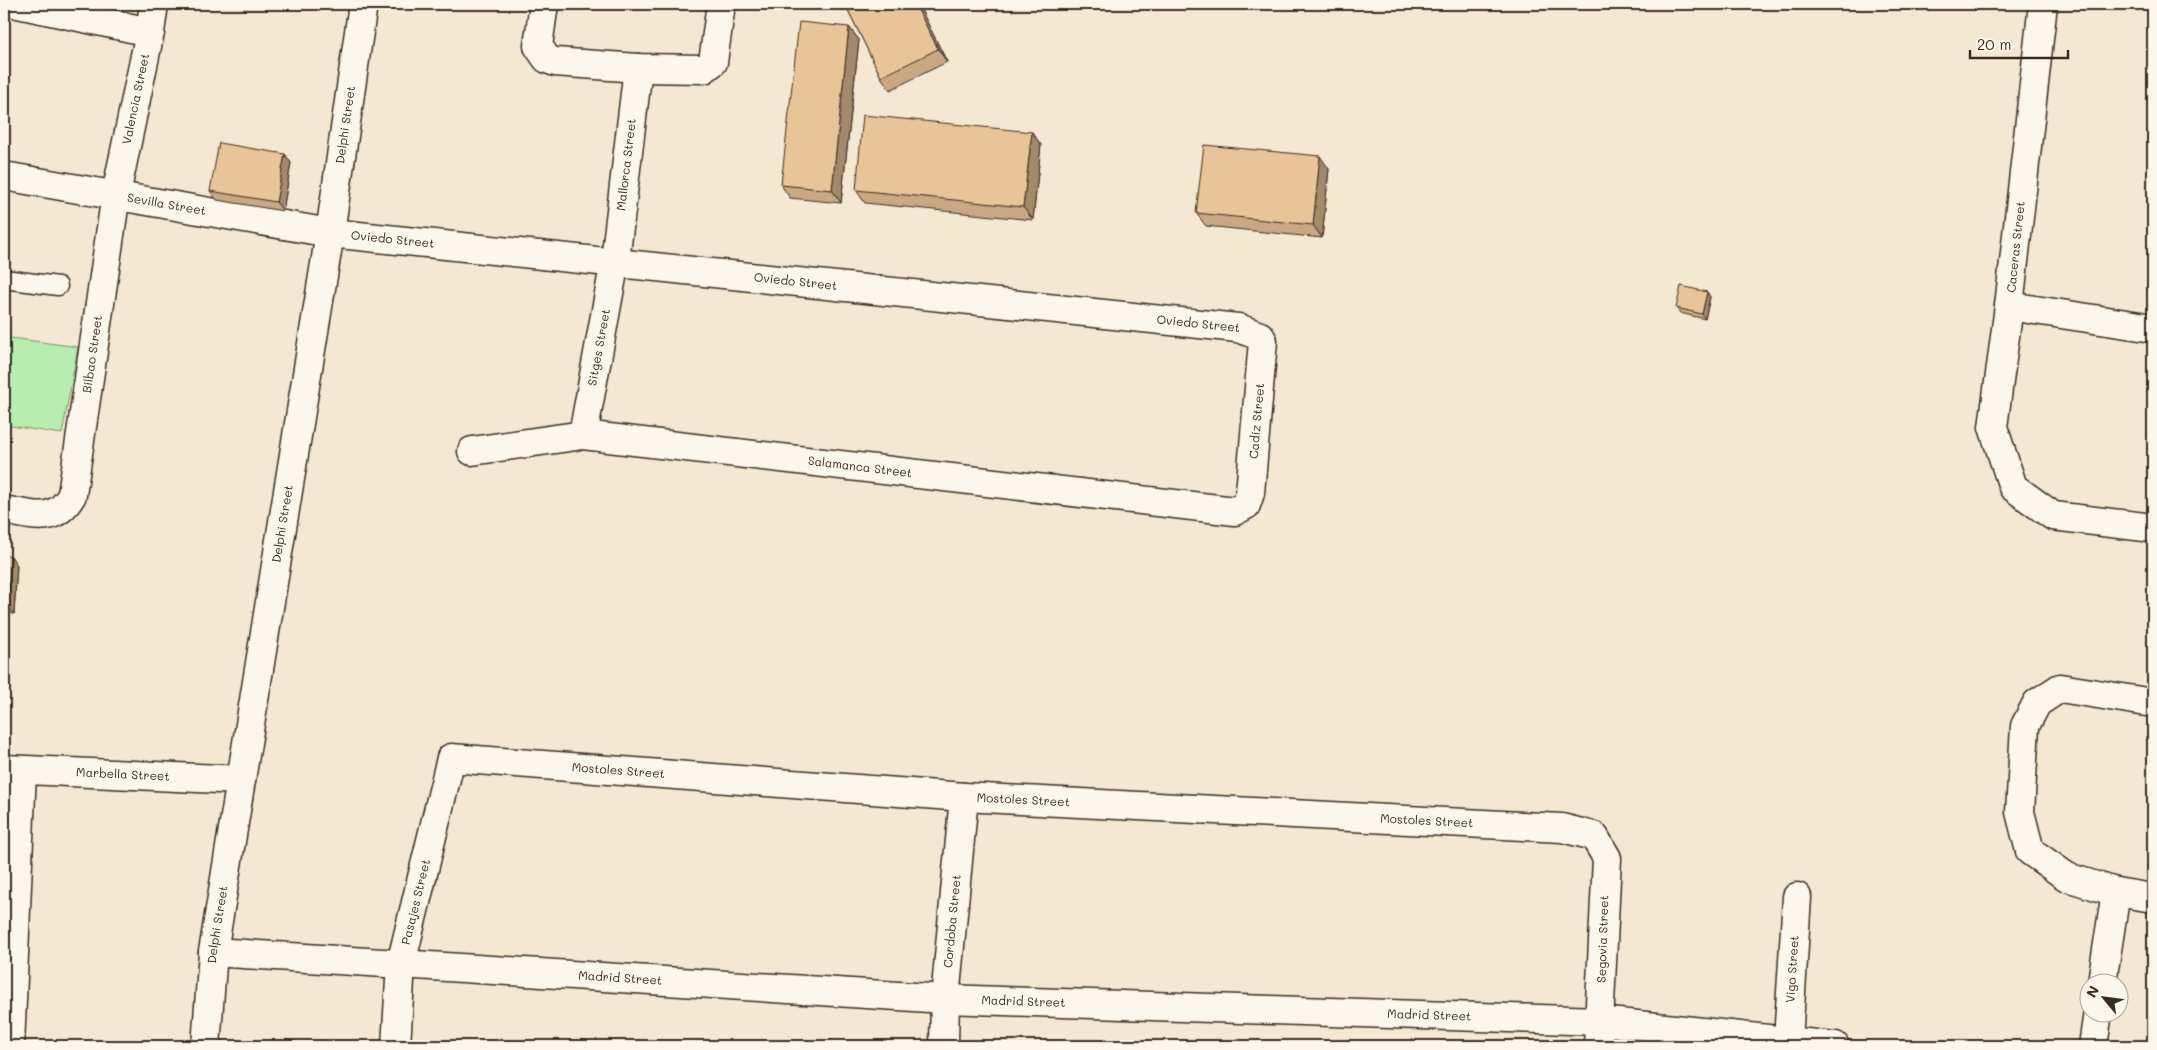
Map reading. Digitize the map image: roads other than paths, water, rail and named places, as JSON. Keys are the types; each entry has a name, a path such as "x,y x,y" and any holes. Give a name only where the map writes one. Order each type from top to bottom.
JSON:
{"street":[{"path":"18,4 150,32"},
{"name":"Valencia Street","path":"116,194 150,32 154,4"},
{"name":"Delphi Street","path":"206,1046 213,952 330,233 363,4"},
{"path":"544,4 538,46 547,59 555,62 638,68 704,69 710,67 713,62 721,4"},
{"name":"Caceras Street","path":"2043,4 2009,306 1993,427 2013,486 2054,516 2153,528"},
{"name":"Mallorca Street","path":"615,261 638,68"},
{"name":"Sevilla Street","path":"4,176 116,194 330,233"},
{"name":"Bilbao Street","path":"4,510 30,515 51,515 60,511 72,495 116,194"},
{"name":"Oviedo Street","path":"330,233 615,261 1238,328 1260,336"},
{"name":"Sitges Street","path":"583,435 615,261"},
{"path":"2009,306 2153,328"},
{"name":"Cadiz Street","path":"1246,505 1250,494 1264,350 1260,336"},
{"name":"Salamanca Street","path":"472,451 583,435 1235,511 1246,505"},
{"path":"2153,703 2060,688 2037,703 2025,726 2020,812 2030,851 2067,877 2116,892 2153,898"},
{"name":"Mostoles Street","path":"451,758 964,797 1562,828 1594,836"},
{"name":"Pasajes Street","path":"396,1046 401,964 451,758"},
{"path":"10,1046 13,770"},
{"name":"Marbella Street","path":"13,770 241,780"},
{"name":"Cordoba Street","path":"944,1046 945,999 964,797"},
{"name":"Segovia Street","path":"1594,836 1607,858 1599,1034"},
{"path":"2104,972 2116,892"},
{"name":"Vigo Street","path":"1788,1040 1797,898"},
{"name":"Madrid Street","path":"213,952 945,999 1599,1034 1788,1040 1835,1046"},
{"path":"2093,1046 2097,1022"}],"lane":[{"path":"4,278 58,286"}]}
